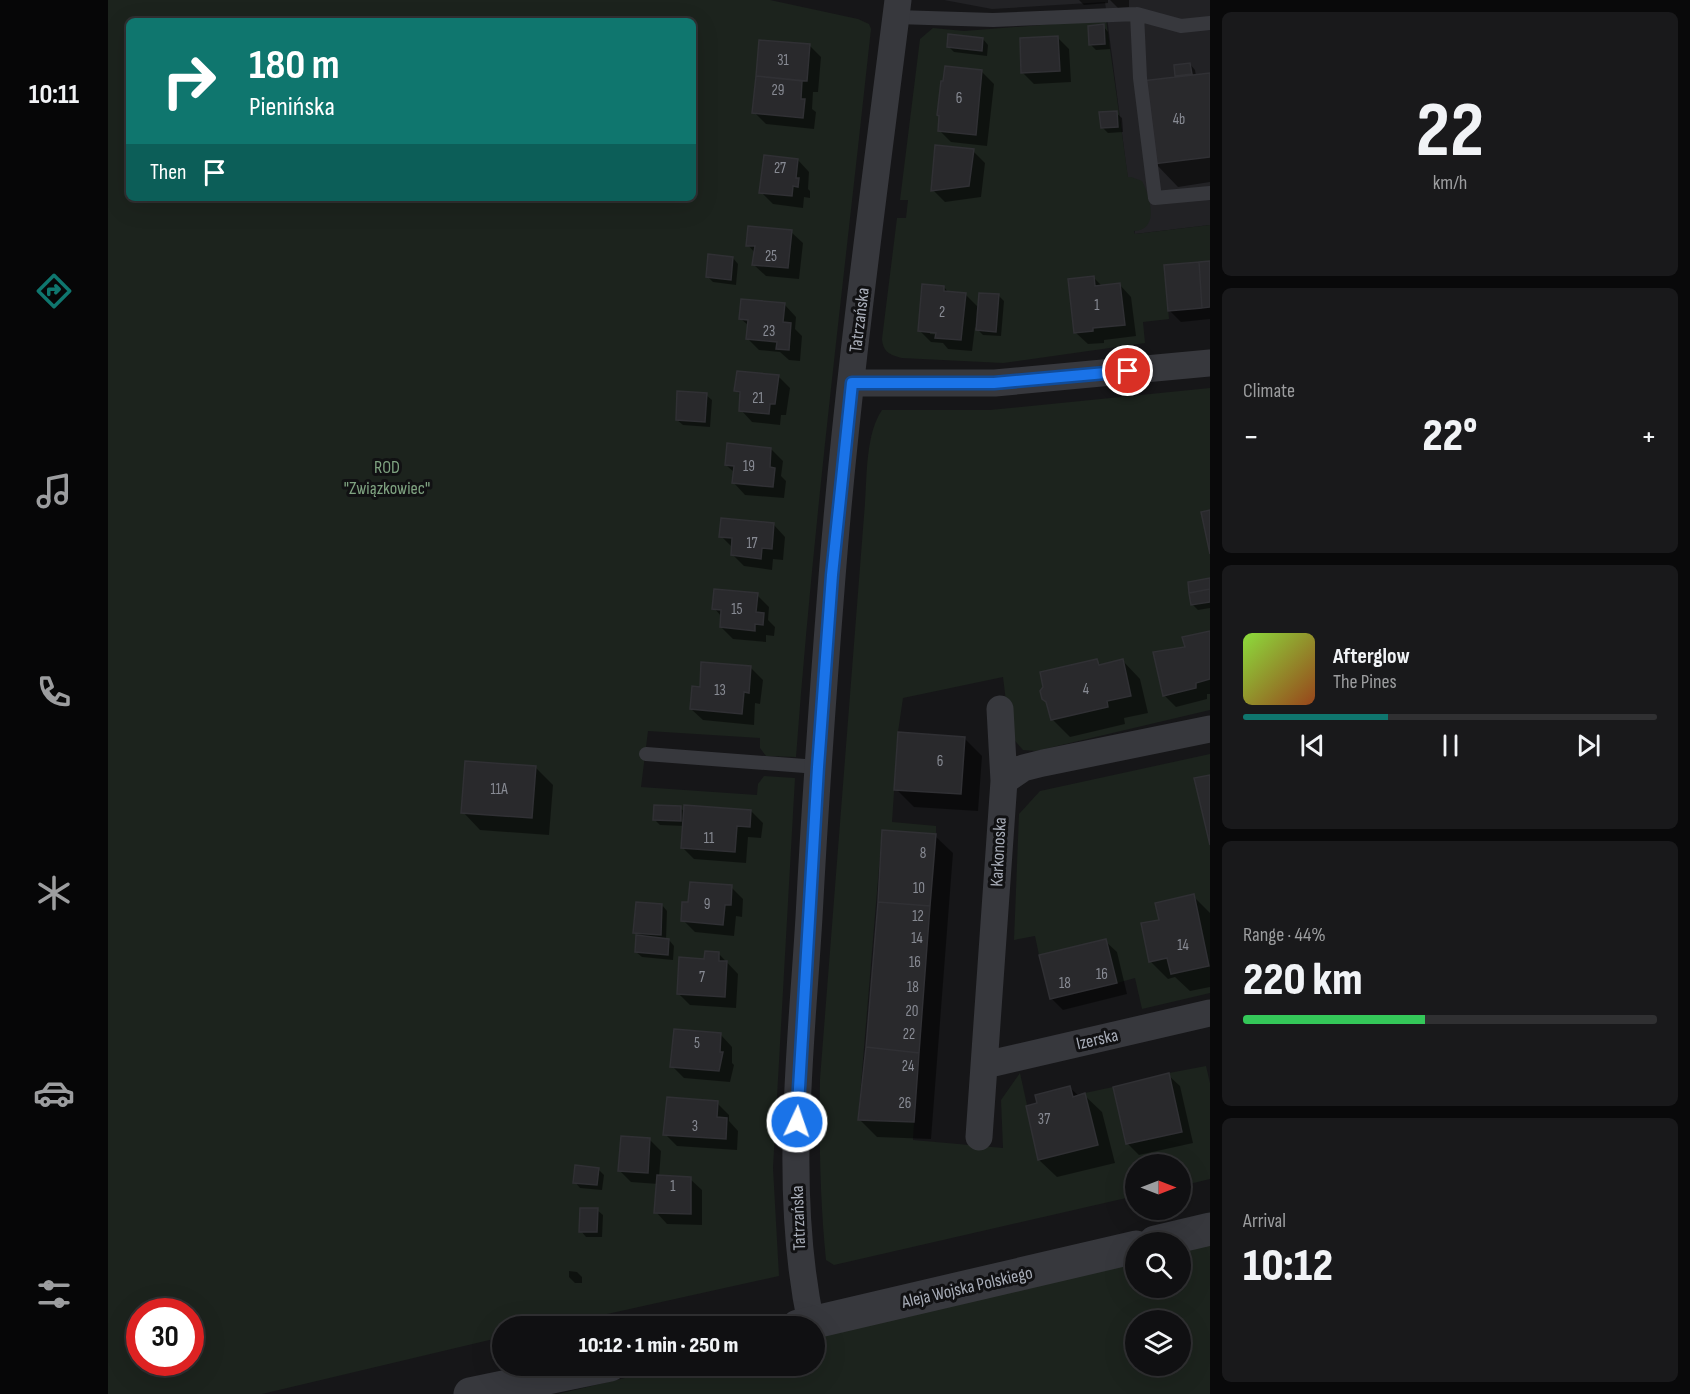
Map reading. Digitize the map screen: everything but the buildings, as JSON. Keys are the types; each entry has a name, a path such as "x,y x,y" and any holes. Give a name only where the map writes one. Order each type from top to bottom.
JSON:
{"street":[{"name":"Tatrzańska","path":"804,1316 799,1254 796,1139 818,767 832,575 852,383 897,8"},
{"path":"852,383 994,383 1210,363"},
{"name":"Karkonoska","path":"979,1137 1004,781 1000,709"},
{"path":"1004,781 1023,768 1210,729"},
{"name":"Izerska","path":"985,1065 1210,1013"},
{"path":"1191,1233 1210,1229"},
{"name":"Aleja Wojska Polskiego","path":"825,1320 1125,1250"},
{"path":"470,1394 557,1376"}],"lane":[{"path":"897,8 993,20 1137,14 1180,26 1210,23"},
{"path":"1137,14 1140,78 1155,198 1210,193"},
{"path":"646,754 818,767"}],"shaded area":[{"path":"944,0 1210,0 1210,225 1135,234 1105,2 992,9"}],"green space":[{"name":"ROD \"Związkowiec\"","path":"108,0 770,0 858,19 869,24 871,29 821,484 796,757 766,756 760,748 760,738 648,731 641,787 757,795 758,784 764,776 795,778 773,1168 779,1276 598,1316 492,1316 492,1339 262,1394 108,1394"},
{"path":"1106,20 1128,177 1142,181 1150,203 1150,219 1142,229 1134,231 1135,234 1210,225 1210,261 1164,265 1169,319 1143,322 1145,343 1003,363 902,358 891,354 884,347 882,339 897,218 906,218 908,200 900,200 920,39 933,28 964,31"},
{"path":"1210,388 1210,710 1036,751 1023,750 1010,735 1003,677 903,698 898,732 892,822 936,826 936,834 882,831 858,1120 914,1122 913,1140 1003,1148 1001,1100 1020,1073 1039,1160 1098,1145 1085,1093 1113,1087 1126,1144 1182,1132 1169,1073 1206,1066 1210,1083 1210,1179 1191,1184 1191,1154 1125,1154 1125,1198 834,1265 826,1260 824,1237 820,1170 820,1079 870,442 882,410 990,410"},
{"path":"1210,754 1210,993 1142,1009 1135,978 1117,983 1039,955 1035,936 1014,940 1019,814 1040,791"},
{"path":"1210,1242 1210,1394 558,1394 633,1376 825,1376 825,1332 1125,1261 1125,1298 1191,1298 1191,1247"}],"route":[{"path":"797,1122 812,859 832,575 852,383 994,383 1128,371"}]}
